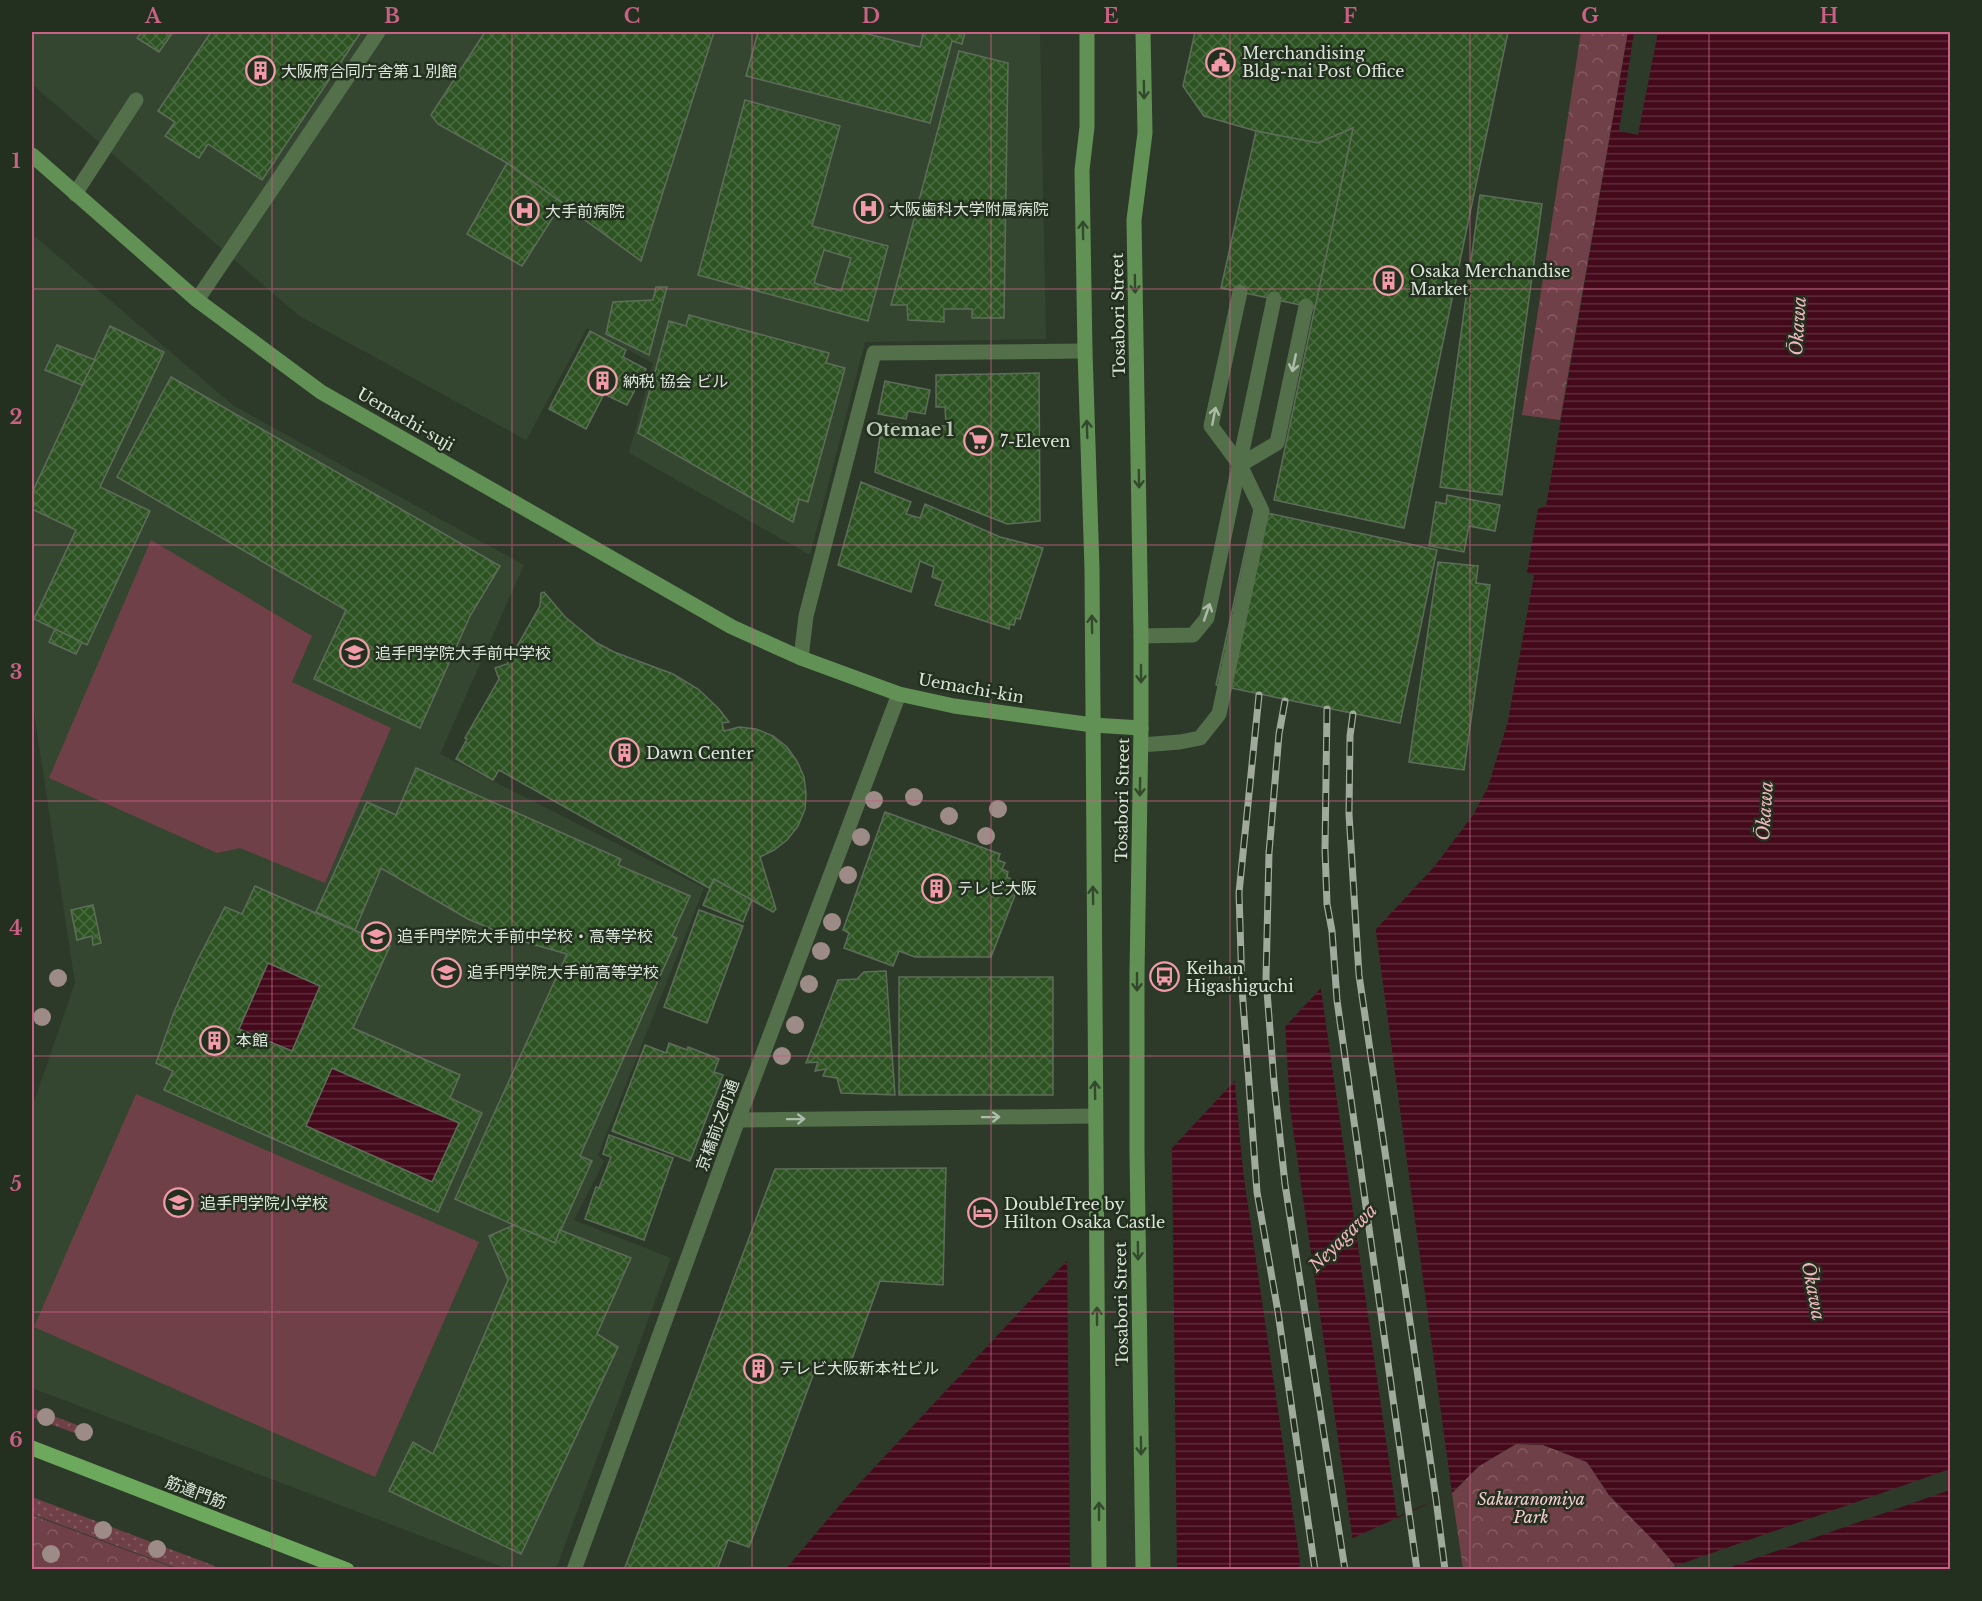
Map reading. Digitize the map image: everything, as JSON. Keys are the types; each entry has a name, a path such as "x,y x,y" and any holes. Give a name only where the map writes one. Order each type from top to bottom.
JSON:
{"main road":[{"name":"Tosabori Street","path":"1087,32 1087,127 1082,170 1092,569 1099,1569"},
{"name":"Tosabori Street","path":"1143,32 1145,133 1134,220 1141,636 1137,1151 1143,1569"},
{"name":"Uemachi-suji","path":"32,155 197,300 321,392 732,627 801,658"},
{"name":"Uemachi-kin","path":"801,658 899,694 954,706 1141,728"},
{"name":"筋違門筋","path":"32,1448 347,1569"}],"street":[{"path":"197,300 378,32"},
{"path":"75,194 136,100"},
{"path":"1141,745 1200,738 1219,714 1262,512 1240,465 1211,426 1239,292"},
{"path":"1141,636 1193,635 1207,618 1274,299"},
{"path":"1240,465 1277,443 1306,306"},
{"path":"801,658 806,616 874,353 1085,351"},
{"name":"京橋前之町通","path":"574,1569 738,1120 899,694"},
{"path":"738,1120 1095,1116"}],"shaded area":[{"path":"32,32 1040,32 1046,339 865,342 810,555 629,453 653,363 587,328 526,440 298,315 32,84"},
{"name":"追手門学院大手前中学校・高等学校","path":"32,234 234,406 524,565 440,754 704,888 598,1155 604,1161 574,1220 671,1258 557,1566 546,1569 508,1569 32,1388 32,1108 75,983 32,699"}],"green space":[{"path":"1581,32 1628,32 1560,420 1522,415"},
{"path":"151,540 312,636 292,682 391,728 325,883 240,848 217,853 49,778"},
{"path":"136,1094 479,1242 375,1477 34,1327"},
{"path":"32,1408 88,1429 85,1437 32,1417"},
{"name":"Sakuranomiya Park","path":"1516,1444 1543,1445 1587,1462 1609,1495 1678,1569 1463,1569 1452,1493 1479,1466"},
{"path":"32,1497 215,1566 214,1569 179,1569 32,1514"},
{"path":"32,1515 177,1569 32,1569"}],"water":[{"path":"1628,32 1950,32 1950,1569 1678,1569 1609,1495 1587,1462 1543,1445 1516,1444 1479,1466 1452,1493 1318,1554 1295,1569 785,1570 844,1500 1434,867 1473,815 1488,787 1508,721 1534,575 1527,572 1538,509 1546,506"},
{"path":"268,963 320,986 292,1051 239,1029"},
{"path":"332,1068 459,1123 432,1182 306,1126"}],"pier":[{"path":"1634,32 1658,32 1638,135 1619,131"},
{"path":"1375,924 1452,1493 1397,1517 1320,983"},
{"path":"1285,1021 1290,1108 1353,1541 1319,1556 1301,1569 1243,1171 1234,1075"},
{"path":"1172,1142 1177,1569 1070,1569 1067,1256"},
{"path":"1950,1469 1950,1490 1725,1569 1674,1570 1672,1567"}],"building":[{"path":"142,32 173,32 159,52 137,38"},
{"name":"大阪府合同庁舎第１別館","path":"211,32 361,32 262,180 208,144 199,158 165,136 175,122 158,111"},
{"path":"485,32 714,32 641,261 507,163 438,124 431,115"},
{"path":"758,32 860,32 920,47 923,34 914,32 965,32 962,44 952,41 930,123 746,76"},
{"name":"Osaka Merchandise Market","path":"1195,32 1508,32 1404,528 1274,500 1353,128 1318,143 1256,131 1204,116 1183,86"},
{"path":"959,51 1008,63 1004,318 972,318 972,309 944,309 944,322 908,320 907,305 891,305"},
{"path":"745,100 840,126 812,226 888,246 868,321 698,275","holes":["824,250 851,258 841,291 814,283"]},
{"path":"1353,128 1315,308 1221,288 1256,131 1318,143"},
{"path":"507,163 562,203 522,266 467,234"},
{"path":"1480,195 1542,204 1502,495 1440,487"},
{"path":"656,287 667,287 649,355 606,334 613,302 653,300"},
{"path":"689,315 829,353 826,363 845,368 808,502 799,499 793,522 638,433 669,321 686,326"},
{"path":"110,326 164,352 100,487 150,511 87,645 34,619 76,530 32,509 32,493"},
{"name":"納税 協会 ビル","path":"590,331 626,350 623,357 646,369 627,405 604,394 586,429 549,409"},
{"path":"57,345 95,360 82,385 45,370"},
{"path":"1039,373 1040,521 1007,524 875,472 882,424 946,426 945,407 936,407 936,375"},
{"path":"171,377 500,566 470,616 420,728 314,679 346,610 117,477"},
{"path":"885,381 930,390 925,414 908,411 906,419 878,414"},
{"path":"861,482 911,502 906,514 920,518 925,504 1000,537 1043,548 1020,619 1016,618 1014,625 1010,624 1009,629 935,605 943,581 932,577 934,567 920,561 911,592 838,565"},
{"path":"1447,495 1500,505 1495,531 1469,526 1464,552 1429,546 1436,502 1446,504"},
{"path":"1254,510 1437,550 1400,723 1216,685"},
{"path":"1438,562 1478,566 1476,583 1490,585 1464,770 1409,762"},
{"name":"Dawn Center","path":"544,592 565,617 597,643 614,652 673,674 698,689 729,722 722,723 724,731 739,727 756,729 773,736 787,747 804,777 805,809 798,826 787,840 760,857 776,909 773,912 714,879 709,888 499,770 493,780 456,759 467,739 465,738 499,679 495,668 507,664 540,606 541,593"},
{"path":"55,629 82,642 76,654 49,642"},
{"path":"416,768 621,859 618,865 690,896 672,936 677,938 580,1156 592,1161 555,1243 455,1199 567,954 518,940 468,919 381,868 355,930 316,912 367,802 396,815"},
{"name":"テレビ大阪","path":"885,812 1000,854 998,860 1005,863 1002,869 1008,872 1007,877 1013,880 1010,887 1017,890 991,957 915,957 899,951 893,966 844,948 849,933 843,930"},
{"path":"714,879 752,900 743,922 703,905"},
{"name":"本館","path":"255,886 390,946 353,1028 460,1075 450,1098 482,1113 438,1212 164,1090 173,1071 156,1063 174,1012 225,907 242,914","holes":["268,963 320,986 292,1051 239,1029","332,1068 459,1123 432,1182 306,1126"]},
{"path":"93,905 101,943 93,945 92,936 77,940 71,910"},
{"path":"699,910 743,926 707,1023 664,1007"},
{"path":"1170,963 1170,990 1161,991 1162,964"},
{"path":"886,971 895,1095 841,1093 837,1078 823,1076 826,1069 815,1071 818,1062 806,1063 838,980 857,979 864,972"},
{"path":"899,977 1053,977 1053,1095 899,1095"},
{"path":"669,1043 687,1050 688,1047 719,1059 714,1072 723,1075 690,1161 612,1131 645,1045 666,1053"},
{"path":"609,1135 673,1158 644,1240 585,1219 596,1187 599,1188 611,1157 603,1154"},
{"name":"テレビ大阪新本社ビル","path":"946,1168 943,1285 880,1281 847,1373 818,1362 749,1547 728,1540 717,1570 624,1570 775,1169"},
{"path":"514,1225 555,1243 560,1230 631,1258 597,1334 618,1347 521,1554 389,1491 413,1442 433,1454 508,1280 489,1236"}],"railway":[{"path":"1259,695 1239,893 1242,988 1257,1192 1278,1312 1315,1570"},
{"path":"1285,701 1279,734 1269,853 1266,978 1285,1184 1345,1570"},
{"path":"1327,709 1325,849 1327,904 1332,931 1337,1000 1417,1570"},
{"path":"1353,714 1350,736 1349,814 1359,975 1445,1570"}],"place":[{"name":"Merchandising Bldg-nai Post Office","path":"1221,62"},
{"name":"大阪府合同庁舎第１別館","path":"260,71"},
{"name":"大阪歯科大学附属病院","path":"868,209"},
{"name":"大手前病院","path":"524,211"},
{"name":"Osaka Merchandise Market","path":"1389,280"},
{"name":"納税 協会 ビル","path":"602,381"},
{"name":"7-Eleven","path":"979,441"},
{"name":"追手門学院大手前中学校","path":"354,653"},
{"name":"Dawn Center","path":"625,753"},
{"name":"テレビ大阪","path":"936,888"},
{"name":"追手門学院大手前中学校・高等学校","path":"376,936"},
{"name":"追手門学院大手前高等学校","path":"446,972"},
{"name":"Keihan Higashiguchi","path":"1165,977"},
{"name":"本館","path":"215,1040"},
{"name":"追手門学院小学校","path":"179,1203"},
{"name":"DoubleTree by Hilton Osaka Castle","path":"983,1213"},
{"name":"テレビ大阪新本社ビル","path":"758,1368"}],"district":[{"name":"Otemae 1","path":"910,430"}],"water label":[{"name":"Ōkawa","path":"1798,326"},
{"name":"Ōkawa","path":"1765,811"},
{"name":"Neyagawa","path":"1343,1238"},
{"name":"Ōkawa","path":"1813,1291"}]}
